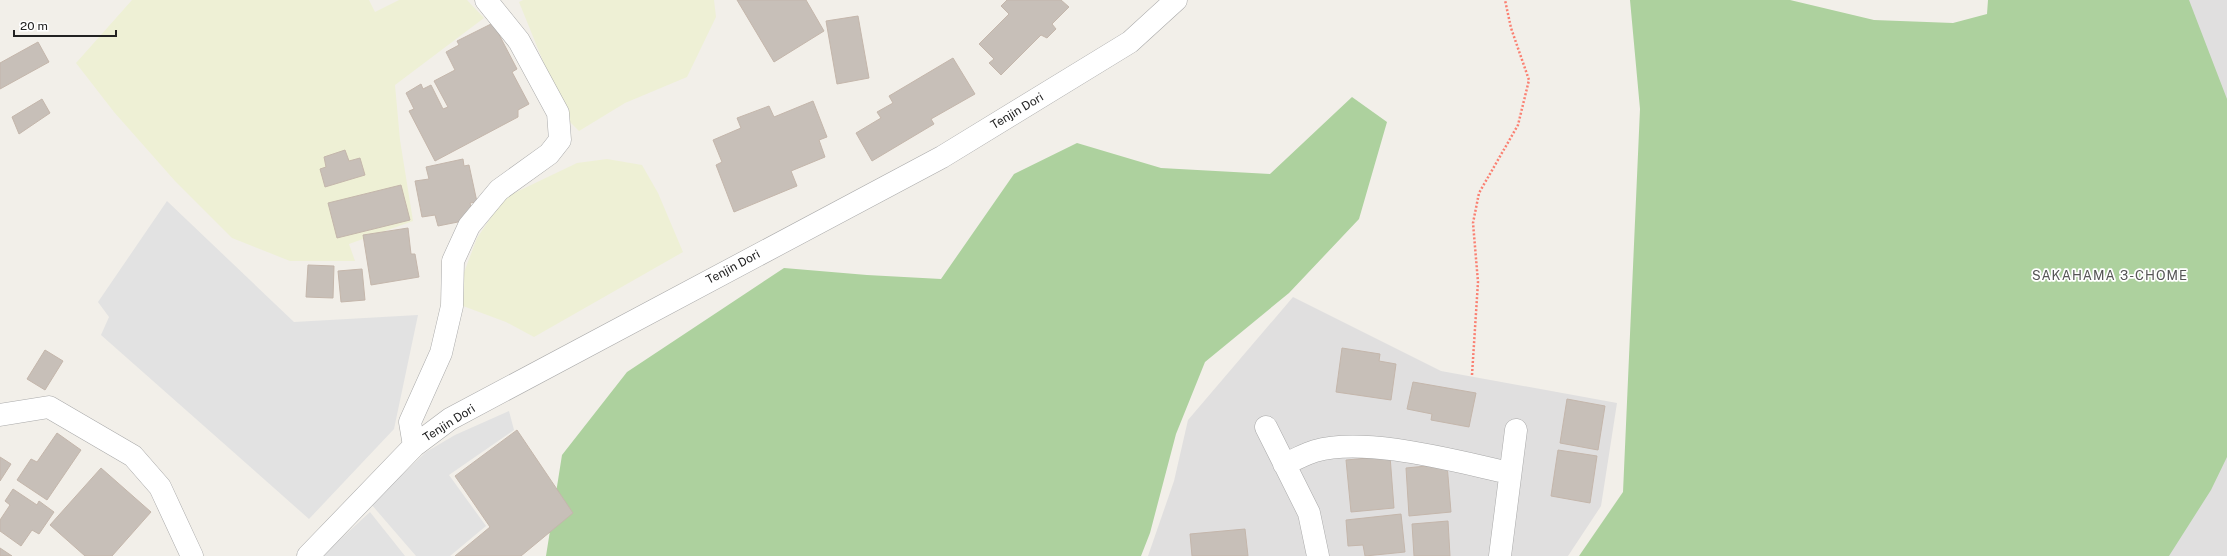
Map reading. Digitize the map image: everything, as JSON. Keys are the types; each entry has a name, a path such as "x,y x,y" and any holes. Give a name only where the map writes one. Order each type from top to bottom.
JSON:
{"street":[{"path":"414,446 410,422 441,353 452,306 453,261 469,226 498,190 549,154 560,140 558,113 518,41 486,0"},
{"name":"Tenjin Dori","path":"308,556 414,446 450,419 942,157 1130,42 1176,0"},
{"path":"0,415 49,408 133,456 160,487 192,556"},
{"path":"1266,427 1309,513 1318,556"},
{"path":"1500,556 1516,430"},
{"path":"1284,464 1316,451 1351,446 1390,449 1510,473"}],"path":[{"path":"1472,375 1478,282 1473,223 1479,193 1518,125 1529,80 1511,28 1505,0"}],"shaded area":[{"path":"2167,0 2227,0 2227,136"},
{"path":"167,201 294,322 418,315 394,429 309,519 101,335 109,317 98,302"},
{"path":"1293,297 1441,371 1617,403 1601,506 1568,556 1148,556 1174,481 1188,420"},
{"path":"509,411 514,430 449,475 486,526 450,556 416,556 371,504 426,452 455,435"},
{"path":"2227,418 2227,556 2149,556"},
{"path":"370,512 405,556 322,556"}],"green space":[{"path":"132,0 369,0 375,12 399,0 467,0 484,18 395,85 400,140 413,221 349,244 355,261 290,261 232,238 175,181 114,112 76,63"},
{"path":"523,0 714,0 716,17 687,77 625,103 579,131 566,118 519,2"},
{"path":"1630,0 1790,0 1874,20 1953,23 1987,14 1988,0 2189,0 2227,99 2227,457 2211,490 2169,556 1579,556 1623,492 1640,109"},
{"path":"1352,97 1387,122 1359,219 1289,293 1205,362 1176,434 1150,533 1141,556 546,556 562,455 627,372 784,268 941,279 1014,174 1077,143 1161,168 1270,174"},
{"path":"607,159 642,165 658,193 683,252 534,337 506,322 463,306 460,283 477,238 504,198 577,163"}],"building":[{"path":"737,0 806,0 824,31 774,62"},
{"path":"1007,0 1061,0 1069,7 1052,24 1056,29 1047,38 1041,35 1001,75 989,63 994,59 979,44 1009,14 1001,6"},
{"path":"858,16 869,78 837,84 826,21"},
{"path":"493,23 517,69 512,72 529,104 518,110 518,117 435,161 409,111 414,109 406,93 421,84 423,89 431,85 443,109 448,107 434,81 455,70 446,52 459,45 457,41"},
{"path":"38,42 49,62 0,89 0,63"},
{"path":"953,58 975,94 931,119 934,124 872,161 856,133 881,118 877,112 893,103 889,96"},
{"path":"42,99 50,113 19,134 12,117"},
{"path":"813,101 827,137 819,140 825,157 791,171 797,186 734,212 716,165 722,162 713,140 741,128 737,118 769,106 774,117"},
{"path":"345,150 349,161 360,158 365,175 325,187 320,169 326,167 324,157"},
{"path":"463,159 464,166 469,165 477,202 470,203 471,207 458,222 438,226 435,215 422,217 415,181 429,179 426,167"},
{"path":"401,185 410,220 337,238 328,203"},
{"path":"408,228 411,254 415,254 419,277 371,285 363,235"},
{"path":"308,265 334,266 333,298 306,297"},
{"path":"362,269 365,300 341,302 338,271"},
{"path":"1342,348 1380,354 1379,361 1396,364 1391,400 1336,392"},
{"path":"45,350 63,361 45,390 27,379"},
{"path":"1413,382 1476,393 1469,427 1431,420 1432,414 1407,409"},
{"path":"1567,399 1605,406 1598,450 1560,443"},
{"path":"517,430 573,513 521,556 455,556 490,527 455,476"},
{"path":"57,433 81,450 47,500 17,480 31,459 37,462"},
{"path":"1558,450 1597,456 1590,503 1551,496"},
{"path":"1390,456 1394,508 1351,512 1346,460"},
{"path":"0,457 11,464 0,481"},
{"path":"1447,464 1451,512 1409,516 1406,468"},
{"path":"101,468 151,512 112,556 85,556 50,525"},
{"path":"13,489 37,505 39,501 54,512 39,534 32,530 21,546 0,531 0,520 10,505 5,501"},
{"path":"1401,514 1405,552 1365,556 1363,545 1348,546 1346,520"},
{"path":"1448,521 1450,556 1414,556 1412,524"},
{"path":"1245,529 1248,556 1192,556 1190,534"},
{"path":"0,548 12,556 0,556"}],"district":[{"name":"SAKAHAMA 3-CHOME","path":"2110,275"}]}
